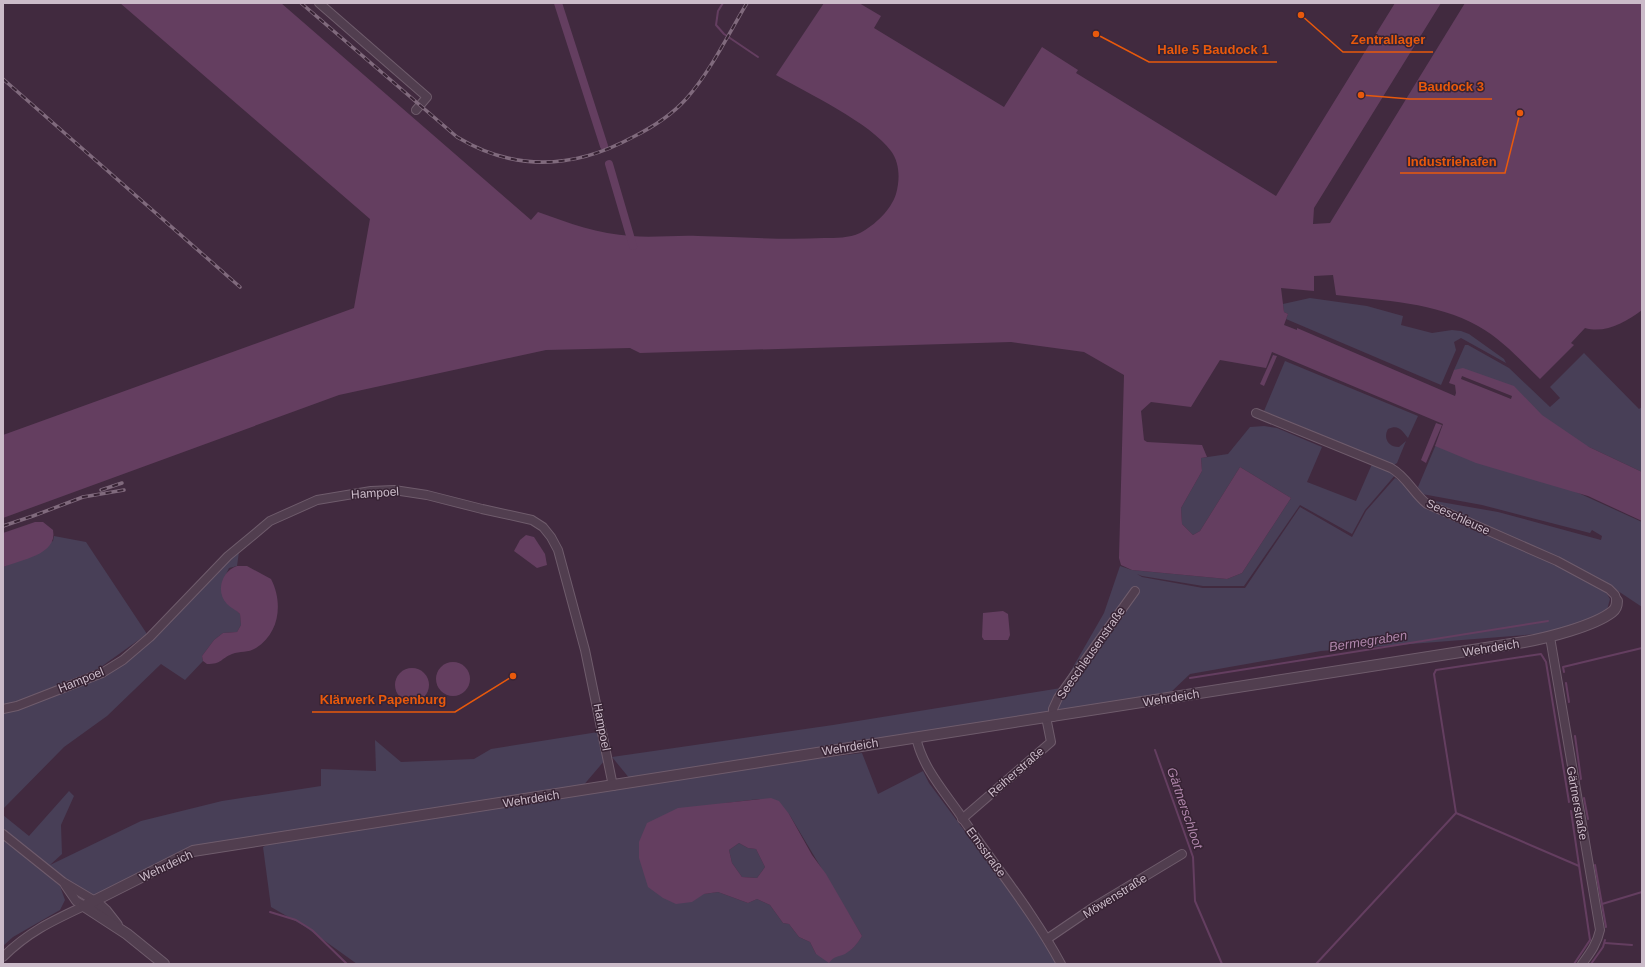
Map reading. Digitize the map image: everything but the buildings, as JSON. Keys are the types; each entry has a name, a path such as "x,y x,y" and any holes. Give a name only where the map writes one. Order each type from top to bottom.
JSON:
{"street":[{"path":"319,3 427,97 416,110"},
{"name":"Seeschleuse","path":"1256,413 1277,420 1391,468 1406,480 1414,492 1428,504 1557,561 1609,589 1618,601"},
{"name":"Hampoel","path":"3,709 17,706 102,673 123,660 150,637 228,556 270,521 317,500 371,491 394,490 412,492 482,509 521,516 532,520 543,527 551,537 558,550 586,650 613,786"},
{"name":"Seeschleusenstraße","path":"1050,717 1058,698 1135,591"},
{"name":"Wehrdeich","path":"84,906 193,851 613,786 1550,637 1604,617 1613,612 1617,607 1618,601"},
{"name":"Gärtnerstraße","path":"1550,637 1600,930 1593,949 1582,964"},
{"name":"Reiherstraße","path":"962,819 1051,742 1050,717"},
{"name":"Emsstraße","path":"916,737 920,754 962,819 1048,939 1062,964"},
{"path":"3,834 63,882 95,901 106,911 119,928"},
{"name":"Möwenstraße","path":"1048,939 1094,907 1182,854"},
{"path":"63,882 76,901 119,928 164,964"},
{"path":"3,958 14,946 39,927 84,906"}],"shaded area":[{"path":"120,3 281,3 531,220 538,212 572,224 595,230 631,236 792,239 833,238 851,236 860,233 877,221 890,206 894,200 898,183 898,166 891,151 882,140 838,109 776,75 824,3 859,3 881,16 874,28 1004,107 1042,47 1078,70 1076,73 1276,196 1395,3 1441,3 1314,208 1313,224 1330,223 1465,3 1642,3 1642,310 1615,326 1600,329 1585,328 1571,343 1574,345 1540,379 1511,351 1487,331 1462,318 1445,312 1427,307 1391,301 1336,295 1333,275 1314,276 1314,291 1281,288 1284,312 1288,314 1284,325 1297,330 1297,328 1455,396 1455,385 1449,383 1454,370 1463,368 1514,386 1542,415 1589,447 1642,472 1642,521 1588,496 1476,463 1435,446 1443,424 1272,352 1266,368 1220,360 1191,407 1151,402 1141,411 1144,440 1147,442 1202,445 1207,457 1201,458 1202,471 1181,508 1182,524 1193,535 1200,531 1240,467 1291,498 1242,573 1227,579 1132,570 1121,565 1119,558 1124,375 1084,352 1011,342 640,353 630,348 546,350 339,395 3,518 3,435 354,308 370,219"},
{"path":"1310,298 1367,306 1403,316 1401,325 1432,333 1452,330 1461,331 1469,334 1504,359 1506,363 1461,338 1454,342 1456,350 1441,385 1286,319 1288,314 1284,312 1283,304"},
{"path":"1465,345 1468,345 1509,368 1550,407 1560,398 1550,387 1584,353 1639,409 1642,407 1642,472 1589,447 1572,442 1504,389 1454,370"},
{"path":"1273,355 1277,356 1264,386 1260,384"},
{"path":"1285,361 1418,416 1408,438 1398,428 1395,427 1388,429 1386,439 1389,444 1399,447 1406,441 1397,463 1394,465 1264,411"},
{"path":"1436,423 1442,425 1426,463 1421,460"},
{"path":"1264,426 1277,428 1322,447 1307,482 1356,501 1372,464 1396,474 1365,510 1352,534 1300,505 1244,586 1203,586 1137,574 1142,577 1203,588 1245,588 1300,507 1352,537 1366,511 1395,478 1399,480 1427,509 1556,563 1604,589 1610,599 1607,610 1601,615 1551,633 1321,651 1190,674 1170,693 630,779 612,757 833,725 1061,688 1104,613 1120,566 1132,570 1227,579 1242,573 1291,498 1240,467 1200,531 1193,535 1182,524 1181,508 1202,471 1201,458 1228,454 1250,427"},
{"path":"1437,442 1528,470 1642,522 1642,607 1609,585 1433,503 1435,501 1498,512 1601,540 1602,536 1592,530 1590,533 1482,505 1422,494 1418,487"},
{"path":"35,522 43,522 53,530 53,538 50,545 44,551 28,559 3,567 3,533"},
{"path":"526,535 534,537 545,554 547,565 537,568 514,551 520,540"},
{"path":"54,536 86,542 147,634 98,669 14,703 3,704 3,567 53,541"},
{"path":"239,552 237,566 229,568 222,583 235,609 240,614 241,625 237,632 223,633 214,640 202,656 203,661 185,680 161,664 107,716 64,747 3,809 3,712 19,710 104,675"},
{"path":"237,566 247,566 271,579 275,588 278,607 274,626 264,642 256,648 250,651 232,654 216,663 207,664 203,661 202,656 214,640 223,633 237,632 241,625 240,614 227,604 221,593 224,577 227,572"},
{"path":"1003,611 1008,614 1010,635 1008,640 984,640 982,637 983,613"},
{"path":"456,662 463,664 468,669 470,679 468,689 463,694 450,696 443,694 438,689 436,676 438,669 443,664"},
{"path":"415,668 422,670 427,675 429,685 427,695 422,700 409,702 402,700 397,695 395,682 397,675 402,670"},
{"path":"598,732 605,760 582,787 192,849 93,896 62,878 48,866 43,871 60,886 65,900 60,910 13,937 3,946 3,815 29,836 69,791 74,796 61,825 62,854 50,865 141,821 222,801 321,786 321,769 376,771 375,740 401,762 474,759 491,749"},
{"path":"862,753 878,794 923,771 929,783 1015,899 1044,941 1056,964 357,964 304,926 271,907 263,847 273,842 767,765","holes":["759,799 789,814 862,936 853,948 843,954 816,954 810,942 799,937 789,924 783,923 770,905 757,899 748,903 718,892 704,894 726,803"]},
{"path":"771,798 779,801 789,814 812,855 826,874 862,936 859,941 848,952 834,958 829,963 816,954 810,942 799,937 789,924 783,923 770,905 757,899 748,903 718,892 704,894 692,902 676,904 663,898 648,887 639,858 639,842 647,823 678,808","holes":["739,843 748,848 756,849 765,867 757,878 742,877 732,863 729,850"]},
{"path":"739,843 748,848 756,849 765,867 757,878 742,877 732,863 729,850"}],"pier":[{"path":"1462,376 1512,396 1511,399 1461,379"}],"waterway":[{"path":"558,3 604,146"},
{"path":"723,3 718,11 716,25 724,34 758,57"},
{"path":"609,164 633,246"},
{"name":"Bermegraben","path":"1190,678 1548,621"},
{"path":"1564,672 1563,667 1642,648"},
{"path":"1316,964 1456,813 1434,674 1436,670 1541,654 1546,662 1569,802"},
{"path":"1566,683 1569,702"},
{"path":"1575,736 1581,779"},
{"name":"Gärtnerschloot","path":"1155,750 1193,857 1195,901 1222,964"},
{"path":"1584,798 1588,819"},
{"path":"1571,811 1590,940 1574,964"},
{"path":"1456,813 1579,866"},
{"path":"1595,865 1606,927"},
{"path":"1602,904 1642,892"},
{"path":"270,912 296,920 312,930 347,964"},
{"path":"1591,964 1603,947 1605,940"},
{"path":"1605,943 1632,945"}],"railway":[{"path":"301,3 457,137 479,148 501,156 523,161 545,162 567,160 611,148 648,129 669,115 687,98 704,76 747,3"},
{"path":"3,79 240,287"},
{"path":"101,490 122,483"},
{"path":"3,526 83,497 124,490"}],"place":[{"name":"Zentrallager","path":"1301,15"},
{"name":"Halle 5 Baudock 1","path":"1096,34"},
{"name":"Baudock 3","path":"1361,95"},
{"name":"Industriehafen","path":"1520,113"},
{"name":"Klärwerk Papenburg","path":"513,676"}]}
